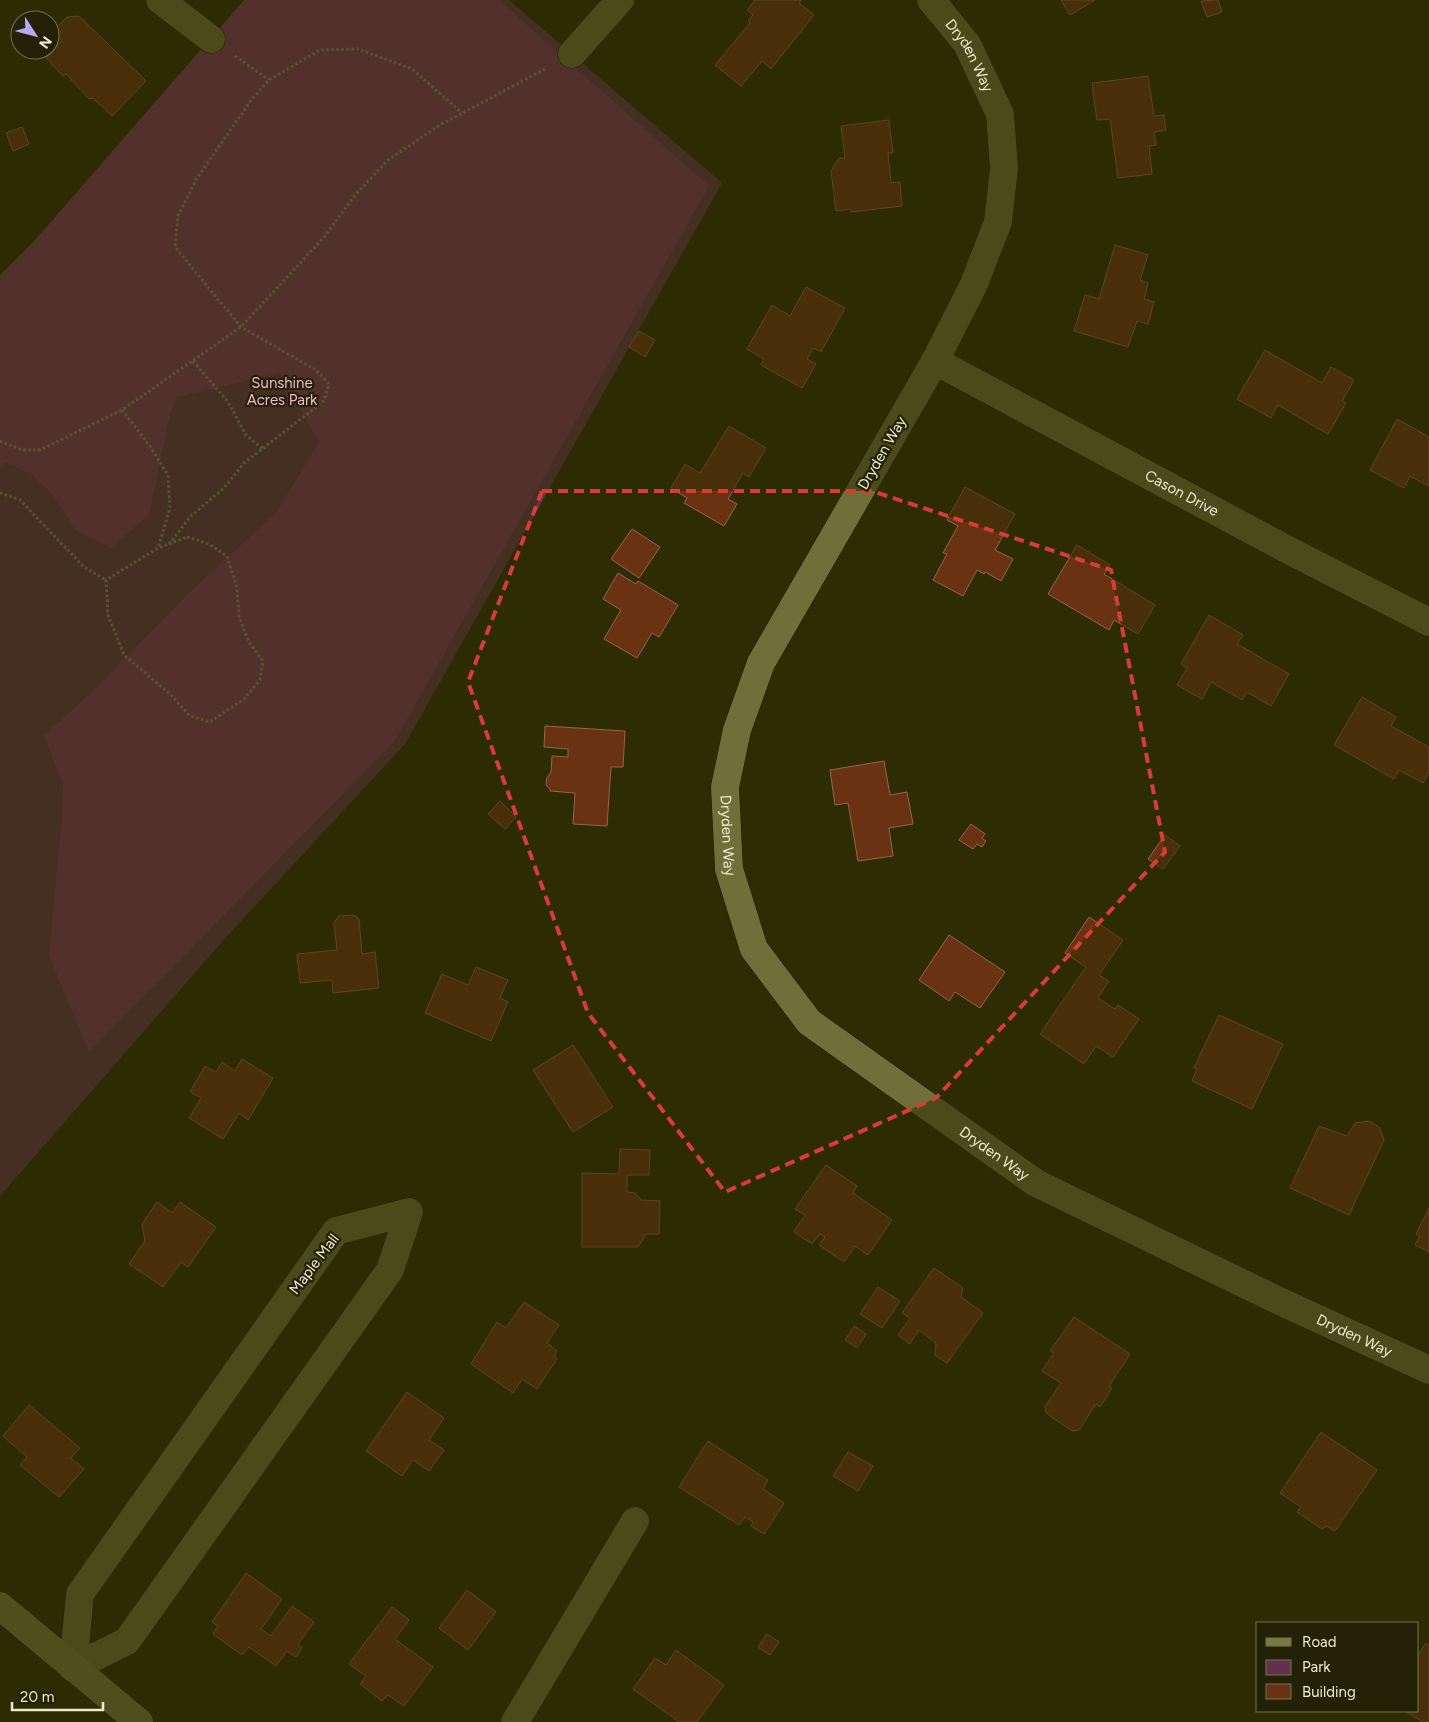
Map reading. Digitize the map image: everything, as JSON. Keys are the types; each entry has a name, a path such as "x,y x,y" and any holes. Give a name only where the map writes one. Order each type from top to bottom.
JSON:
{"main road":[{"path":"0,1606 139,1722"}],"street":[{"path":"160,0 211,39"},
{"path":"572,54 620,0"},
{"name":"Dryden Way","path":"931,0 968,44 1000,114 1004,168 998,222 974,284 935,361 761,663 737,730 726,787 729,868 754,949 809,1022 1036,1183 1429,1370"},
{"name":"Cason Drive","path":"935,361 1288,550 1429,622"},
{"name":"Maple Mall","path":"409,1212 390,1270 127,1642 73,1668 80,1594 336,1231 409,1212"},
{"path":"515,1722 635,1521"}],"path":[{"path":"211,39 269,80"},
{"path":"168,544 191,516 224,488 244,464 324,401 328,384 316,370 241,327 175,247 178,216 202,170 252,99 269,80 320,50 358,49 412,69 462,113"},
{"path":"0,441 22,450 40,450 122,410 241,327 324,238 356,194 387,161 438,126 572,54"},
{"path":"193,361 228,402 246,434 263,449"},
{"path":"122,410 149,445 168,476 170,508 158,548"},
{"path":"0,493 20,500 84,567 106,580"},
{"path":"187,537 209,544 227,556 238,588 239,617 249,642 263,662 260,680 244,699 210,722 190,716 169,693 124,655 108,615 106,580 158,548 187,537"}],"highlighted area":[{"path":"542,491 872,491 1111,570 1165,852 936,1098 725,1192 588,1013 468,682"}],"green space":[{"name":"Sunshine Acres Park","path":"256,0 509,0 722,183 405,744 228,935 0,1196 0,281"}],"shaded area":[{"name":"Sunshine Acres Park","path":"244,0 499,0 709,186 394,742 89,1052 49,956 62,818 63,784 44,736 98,686 194,588 276,513 319,442 279,373 177,397 170,414 149,515 110,548 75,530 54,496 31,474 6,462 0,466 0,275 36,239"}],"building":[{"path":"755,0 801,0 799,3 814,15 771,69 762,61 741,86 715,65 750,23 748,21 753,15 747,10"},
{"path":"1061,0 1095,0 1070,15"},
{"path":"1218,0 1222,12 1207,17 1201,1"},
{"path":"79,16 146,81 112,116 93,98 89,99 66,74 63,76 48,60 60,60 60,43 62,41 60,38 60,24 67,17"},
{"path":"1148,76 1154,116 1164,115 1166,130 1154,132 1156,145 1149,146 1152,174 1118,178 1110,119 1097,120 1092,83"},
{"path":"889,120 893,153 888,153 891,183 900,182 902,206 851,212 851,209 836,211 831,171 839,158 845,158 841,126"},
{"path":"22,127 29,144 13,151 6,133"},
{"path":"1115,245 1148,255 1140,280 1148,283 1144,299 1154,302 1148,324 1137,321 1128,347 1074,331 1085,295 1099,299"},
{"path":"806,287 845,308 821,352 813,348 807,359 816,364 802,388 761,365 764,359 747,349 772,305 790,316"},
{"path":"639,331 655,340 645,357 629,347"},
{"path":"1265,350 1322,383 1331,367 1354,380 1342,401 1346,403 1328,434 1278,405 1271,418 1237,399"},
{"path":"1397,419 1429,437 1429,486 1410,476 1404,488 1370,470"},
{"path":"729,426 766,448 749,477 743,473 728,499 737,504 724,526 684,503 687,498 671,488 685,464 700,473"},
{"path":"965,487 1015,514 995,550 1013,559 1001,581 985,572 984,574 977,570 963,596 933,580 947,554 943,553 958,526 947,520"},
{"path":"632,529 660,547 639,578 611,559"},
{"path":"1077,545 1110,565 1104,574 1155,605 1138,634 1114,620 1109,630 1048,594"},
{"path":"618,573 636,584 638,581 678,605 659,637 652,633 637,658 604,639 621,610 603,599"},
{"path":"1209,615 1243,635 1237,644 1289,674 1271,706 1247,692 1242,700 1211,682 1202,699 1177,685 1187,668 1181,664"},
{"path":"1362,697 1396,717 1391,726 1429,747 1429,772 1423,783 1399,770 1394,779 1334,745"},
{"path":"545,726 625,731 623,767 611,767 607,826 573,824 575,793 550,791 546,785 547,778 551,772 552,756 568,757 568,749 544,747"},
{"path":"884,761 890,795 907,792 913,824 889,828 893,856 858,861 848,803 835,805 830,770"},
{"path":"500,801 516,817 505,829 488,814"},
{"path":"971,824 985,834 982,838 986,841 982,847 977,844 973,849 959,840"},
{"path":"1165,835 1180,846 1163,869 1148,859"},
{"path":"353,915 359,919 362,954 375,952 379,988 333,993 332,980 300,983 297,954 337,950 334,923 339,916"},
{"path":"1089,917 1123,940 1099,975 1109,981 1098,998 1115,1009 1118,1005 1139,1019 1113,1057 1096,1046 1084,1064 1040,1034 1086,967 1065,953"},
{"path":"949,935 1005,972 980,1008 955,992 949,1001 919,980"},
{"path":"476,967 508,980 500,998 508,1002 491,1041 425,1013 442,974 468,985"},
{"path":"1219,1015 1283,1044 1252,1109 1192,1081 1197,1069 1194,1068"},
{"path":"573,1045 613,1107 573,1132 533,1070"},
{"path":"242,1059 273,1078 248,1120 239,1113 223,1139 189,1118 201,1098 190,1092 205,1066 216,1072 222,1062 235,1071"},
{"path":"1370,1121 1380,1128 1384,1140 1349,1215 1290,1188 1319,1126 1347,1136 1355,1123"},
{"path":"620,1149 650,1150 649,1175 627,1175 627,1192 635,1193 641,1200 660,1201 659,1234 646,1234 638,1247 582,1247 582,1173 619,1174"},
{"path":"826,1165 857,1186 853,1193 892,1220 868,1255 855,1246 844,1262 819,1245 825,1237 820,1234 812,1244 794,1232 805,1215 795,1209"},
{"path":"157,1202 172,1213 180,1202 216,1227 188,1267 181,1262 163,1287 129,1264 145,1241 142,1224"},
{"path":"1429,1208 1429,1252 1415,1245 1420,1236 1416,1234"},
{"path":"934,1268 963,1288 961,1297 983,1313 947,1363 935,1355 936,1343 919,1330 910,1344 898,1335 910,1318 902,1313"},
{"path":"878,1287 900,1301 882,1328 860,1314"},
{"path":"524,1302 559,1325 547,1343 557,1351 554,1357 557,1359 537,1389 522,1379 513,1393 471,1364 497,1322 506,1328"},
{"path":"1074,1317 1130,1354 1109,1386 1112,1388 1100,1407 1096,1404 1079,1430 1072,1431 1046,1413 1045,1407 1061,1383 1042,1371 1054,1353 1050,1351"},
{"path":"854,1326 866,1334 857,1348 845,1340"},
{"path":"407,1392 444,1418 429,1440 444,1450 429,1471 413,1460 402,1476 366,1451"},
{"path":"29,1405 80,1448 71,1458 84,1469 59,1497 20,1465 27,1457 3,1436"},
{"path":"1321,1432 1377,1470 1335,1531 1327,1526 1322,1529 1297,1512 1301,1507 1280,1493"},
{"path":"708,1441 768,1480 763,1489 784,1503 764,1534 751,1526 753,1522 745,1517 739,1525 679,1487"},
{"path":"848,1452 873,1466 858,1491 833,1476"},
{"path":"246,1573 282,1599 261,1629 271,1636 292,1606 314,1622 298,1644 302,1648 296,1657 287,1651 276,1666 249,1647 242,1655 213,1634 218,1626 212,1622"},
{"path":"467,1590 496,1612 468,1650 439,1628"},
{"path":"392,1607 409,1620 395,1639 433,1667 404,1706 388,1695 382,1701 360,1684 366,1676 349,1664"},
{"path":"767,1634 779,1642 770,1655 758,1647"},
{"path":"1426,1643 1429,1645 1429,1722 1423,1722 1407,1712 1419,1712 1419,1654"},
{"path":"676,1650 724,1685 697,1722 679,1722 633,1689 655,1658 666,1665"}]}
